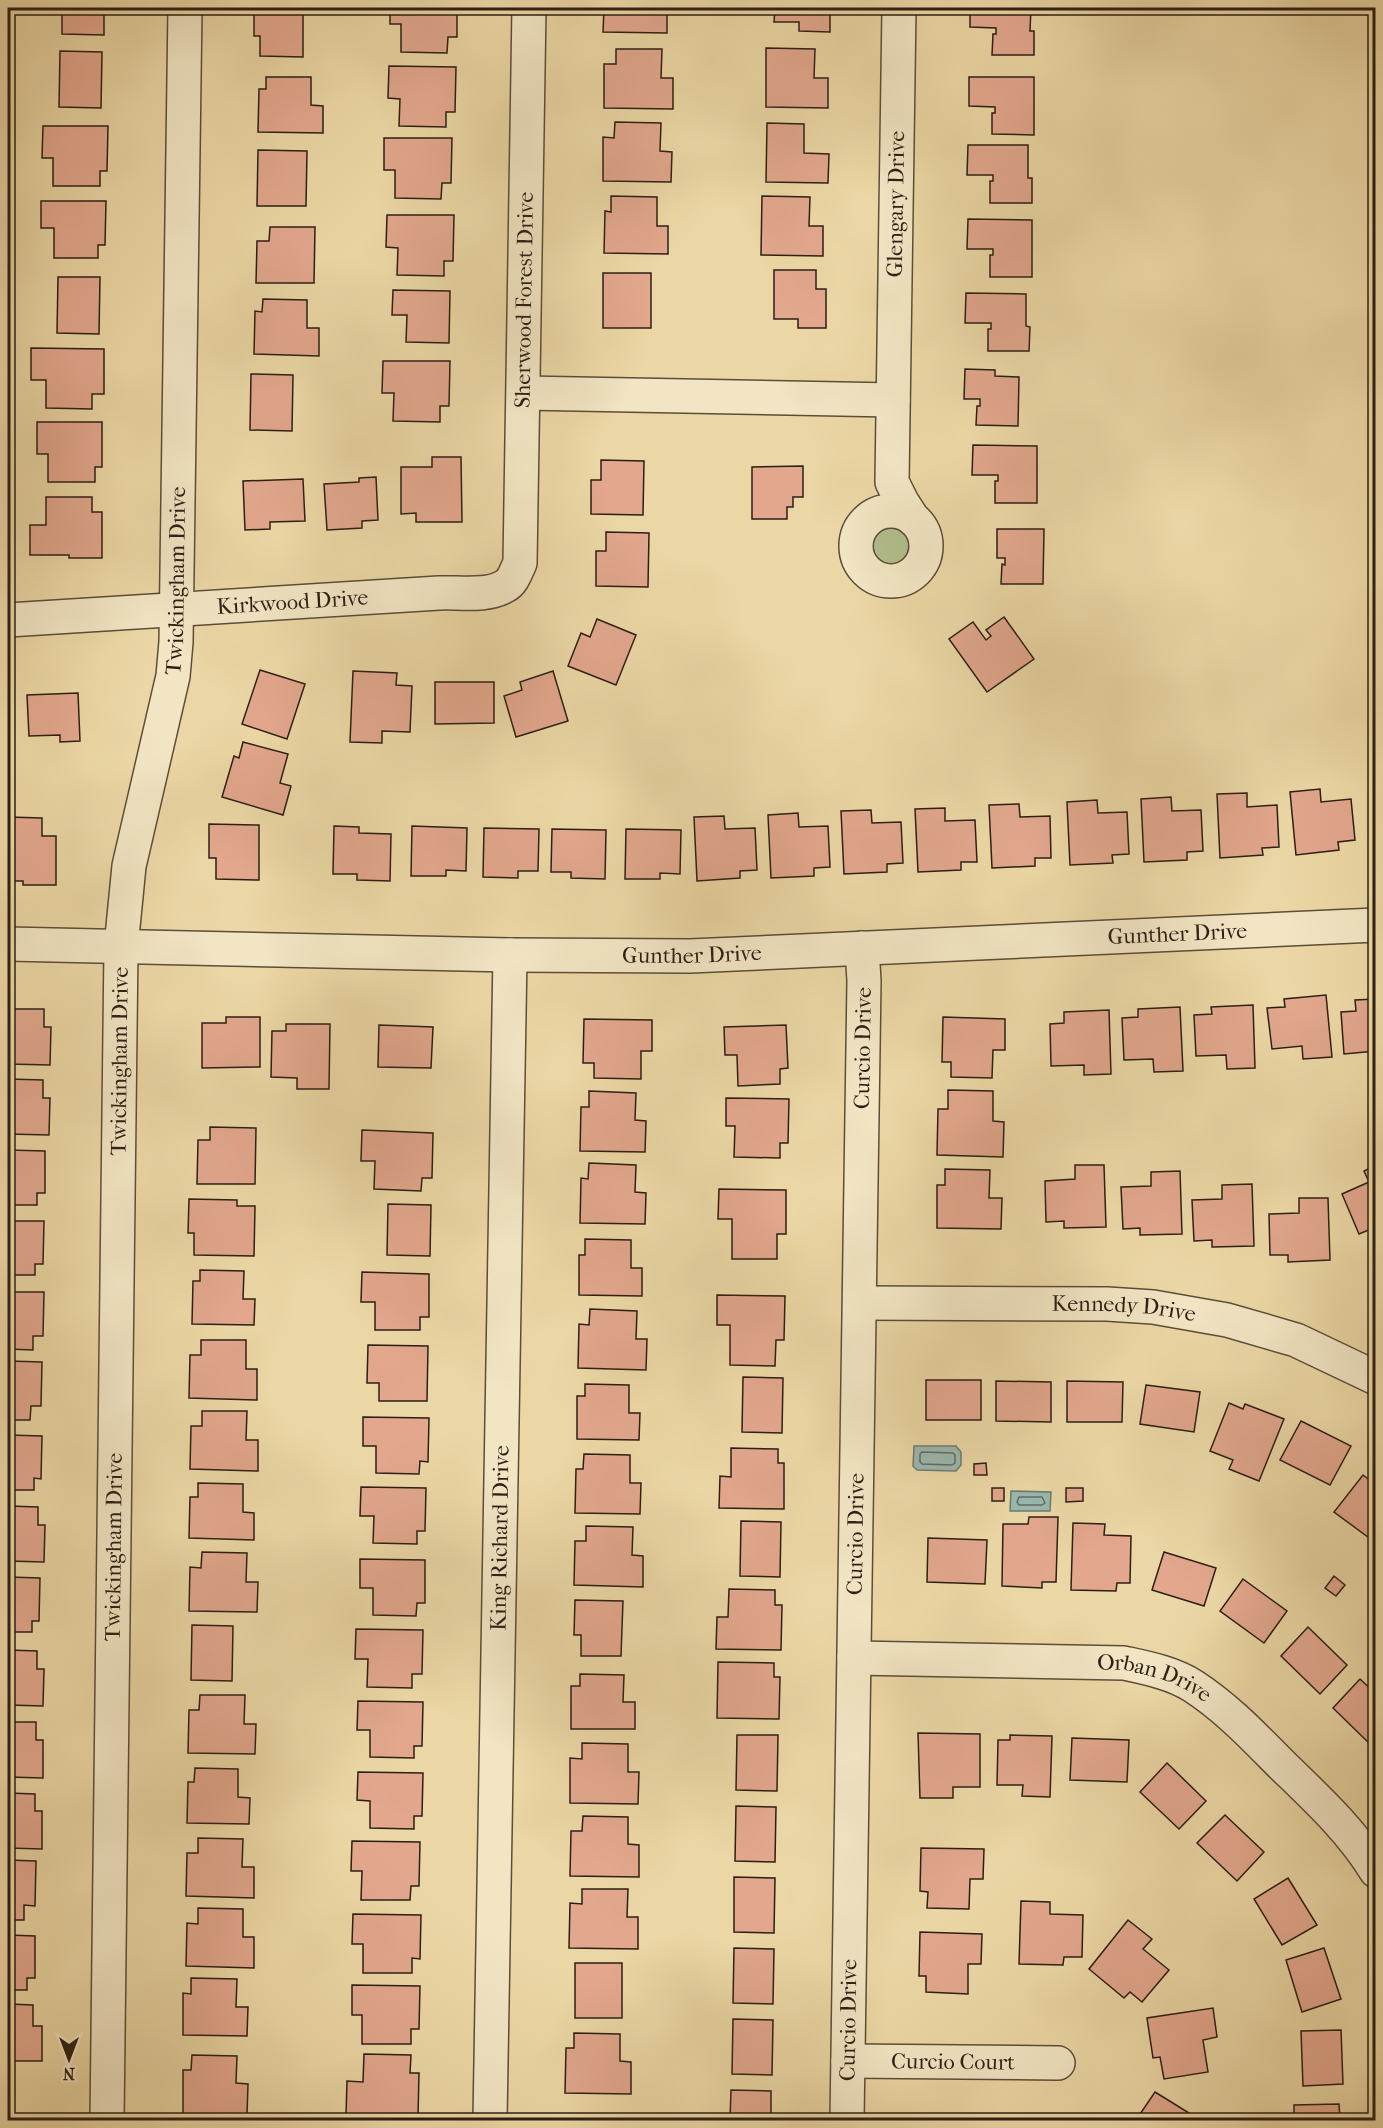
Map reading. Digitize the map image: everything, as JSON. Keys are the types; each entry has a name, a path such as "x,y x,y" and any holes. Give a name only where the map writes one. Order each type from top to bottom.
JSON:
{"street":[{"name":"Twickingham Drive","path":"107,2121 121,947 129,866 173,676 176,642 185,8"},
{"name":"Sherwood Forest Drive","path":"506,586 514,577 520,563 530,8"},
{"name":"Glengary Drive","path":"892,482 870,518 862,525 857,536 856,548 858,559 865,569 874,577 885,581 909,577 918,569 926,548 925,536 920,526 902,502 892,482 900,8"},
{"path":"524,393 893,400"},
{"path":"870,518 891,511 903,513 914,519"},
{"name":"Kirkwood Drive","path":"8,620 489,591 506,586"},
{"name":"Gunther Drive","path":"8,944 510,956 690,956 1376,925"},
{"name":"Curcio Drive","path":"847,2121 860,1303 864,981 862,948"},
{"name":"King Richard Drive","path":"490,2121 510,956"},
{"name":"Kennedy Drive","path":"860,1303 1107,1304 1153,1307 1227,1320 1296,1340 1376,1378"},
{"name":"Orban Drive","path":"854,1658 1124,1663 1161,1672 1191,1685 1229,1712 1338,1820 1356,1841 1376,1871"},
{"name":"Curcio Court","path":"848,2061 1058,2063"}],"green space":[{"path":"891,528 904,533 909,546 904,559 891,564 878,559 873,546 878,533"}],"water":[{"path":"914,1446 956,1446 961,1452 961,1465 956,1471 917,1470 913,1466"},
{"path":"1011,1491 1051,1492 1050,1511 1010,1511"}],"building":[{"path":"62,8 104,8 104,35 62,34"},
{"path":"254,8 303,8 303,57 260,56 260,36 254,36"},
{"path":"390,8 457,8 457,37 448,37 447,53 401,52 401,24 390,24"},
{"path":"604,8 667,8 667,33 603,32"},
{"path":"775,8 830,8 830,32 799,31 799,22 774,22"},
{"path":"970,8 1031,8 1030,31 1034,31 1034,55 992,55 993,34 996,34 996,28 970,27"},
{"path":"766,48 815,49 814,78 828,78 828,108 766,107"},
{"path":"616,49 662,49 661,78 673,78 673,109 604,108 604,64 616,64"},
{"path":"60,51 102,52 101,108 59,107"},
{"path":"389,66 456,67 455,112 446,112 446,127 399,126 400,99 388,98"},
{"path":"266,77 311,77 311,105 323,106 323,133 258,132 259,89 266,89"},
{"path":"969,77 1034,77 1034,135 992,134 992,113 995,113 995,107 969,106"},
{"path":"615,122 661,123 660,151 672,152 671,182 603,181 603,137 614,138"},
{"path":"767,123 804,124 804,153 829,154 828,183 766,182"},
{"path":"43,126 108,126 107,171 100,171 100,186 53,186 53,158 42,158"},
{"path":"384,138 452,138 451,183 442,183 441,199 395,198 395,170 384,170"},
{"path":"968,145 1028,145 1028,178 1032,178 1032,203 990,203 990,181 993,181 993,175 967,175"},
{"path":"258,150 307,151 306,206 257,206"},
{"path":"611,196 657,197 657,226 668,226 668,254 604,253 605,211 611,212"},
{"path":"762,196 810,197 809,226 823,226 823,256 761,255"},
{"path":"41,201 106,201 105,245 98,245 98,258 54,258 54,228 41,228"},
{"path":"387,215 454,215 453,261 444,261 444,276 397,275 398,248 386,247"},
{"path":"968,219 1032,220 1032,277 990,277 990,255 993,255 993,249 967,249"},
{"path":"270,227 315,227 314,283 256,283 257,241 269,241"},
{"path":"774,270 816,270 816,289 826,289 826,328 798,328 798,319 774,319"},
{"path":"603,273 651,273 651,328 603,328"},
{"path":"58,277 100,277 99,334 57,333"},
{"path":"393,290 450,291 449,343 406,342 407,315 392,315"},
{"path":"966,293 1026,294 1026,326 1030,327 1029,351 988,351 988,329 991,329 991,323 965,323"},
{"path":"263,299 307,300 307,328 319,328 319,356 254,354 255,311 262,312"},
{"path":"31,348 104,349 104,394 92,394 92,409 46,408 46,380 31,380"},
{"path":"383,361 450,361 449,406 440,406 440,422 393,421 394,393 382,393"},
{"path":"965,369 995,370 995,376 1019,377 1018,426 976,425 977,406 980,406 980,399 964,399"},
{"path":"251,374 293,375 292,431 250,430"},
{"path":"37,422 102,422 102,467 95,467 95,482 48,482 48,454 37,454"},
{"path":"973,445 1037,446 1037,503 995,503 995,481 998,481 998,475 972,475"},
{"path":"432,457 461,457 462,522 416,522 416,513 401,514 401,467 432,467"},
{"path":"601,460 644,461 643,515 591,514 591,480 601,480"},
{"path":"803,466 803,497 793,497 793,507 787,507 787,519 752,519 752,467"},
{"path":"376,477 378,520 362,521 362,528 327,530 324,484 359,482 359,478"},
{"path":"303,479 305,521 270,522 270,529 245,530 243,481"},
{"path":"46,497 92,497 92,512 102,512 102,558 30,555 30,525 46,525"},
{"path":"997,529 1044,529 1043,584 1001,584 1002,564 1005,565 1005,558 997,558"},
{"path":"606,532 649,533 648,587 596,586 596,551 606,551"},
{"path":"1004,617 1034,659 987,692 949,639 973,622 986,640 991,636 986,630"},
{"path":"597,619 636,635 616,685 568,666 581,633 590,637"},
{"path":"260,670 305,684 287,739 242,724"},
{"path":"353,671 397,673 396,685 412,686 410,732 382,731 382,743 350,742"},
{"path":"553,671 568,721 516,737 504,696 522,690 520,682"},
{"path":"435,682 494,682 494,723 435,724"},
{"path":"8,692 10,692 13,740 8,741"},
{"path":"78,693 80,741 60,742 60,735 29,736 27,695"},
{"path":"243,742 288,754 280,783 291,786 283,815 222,797 234,756 239,758"},
{"path":"1320,789 1321,802 1351,799 1355,840 1338,842 1339,850 1296,855 1290,792"},
{"path":"1247,793 1247,807 1277,805 1279,847 1262,848 1263,855 1220,858 1217,794"},
{"path":"1171,797 1172,811 1201,810 1203,851 1187,852 1187,860 1144,862 1141,799"},
{"path":"1097,800 1098,813 1127,812 1129,854 1112,855 1113,863 1070,865 1067,802"},
{"path":"1019,804 1020,817 1050,816 1051,858 1035,858 1035,866 992,868 989,805"},
{"path":"945,808 945,821 975,820 977,862 961,862 961,870 918,872 915,809"},
{"path":"871,810 872,823 901,822 903,863 887,864 887,872 844,874 841,811"},
{"path":"798,813 799,827 828,826 830,867 814,868 814,876 771,878 768,815"},
{"path":"724,816 725,829 755,828 757,870 740,871 740,878 697,881 694,817"},
{"path":"8,817 42,818 42,836 56,836 56,885 23,885 23,881 8,881"},
{"path":"209,824 259,825 259,880 216,879 216,858 209,858"},
{"path":"334,826 359,827 359,833 391,834 390,881 357,880 357,874 333,874"},
{"path":"412,826 467,828 466,871 446,870 446,876 411,876"},
{"path":"484,828 539,829 538,871 518,871 518,878 483,877"},
{"path":"552,829 606,830 605,879 571,878 571,872 551,872"},
{"path":"626,829 681,830 680,874 660,873 660,879 625,879"},
{"path":"1326,995 1332,1057 1303,1059 1302,1046 1272,1049 1267,1008 1285,1007 1284,999"},
{"path":"1376,999 1376,1051 1344,1054 1341,1012 1356,1011 1355,1000"},
{"path":"1253,1005 1255,1068 1227,1069 1226,1055 1196,1056 1194,1015 1212,1014 1211,1007"},
{"path":"1180,1007 1183,1071 1154,1072 1153,1059 1124,1060 1122,1018 1138,1017 1138,1009"},
{"path":"8,1009 44,1009 44,1027 51,1027 50,1065 8,1064"},
{"path":"1109,1010 1111,1074 1084,1075 1084,1065 1051,1066 1050,1024 1064,1023 1064,1012"},
{"path":"226,1017 260,1017 260,1067 202,1068 202,1023 226,1023"},
{"path":"943,1017 1005,1019 1005,1050 993,1050 992,1078 951,1077 951,1062 942,1062"},
{"path":"584,1019 652,1020 652,1051 641,1051 641,1079 594,1078 594,1063 583,1063"},
{"path":"286,1024 330,1024 329,1089 297,1089 297,1078 271,1077 272,1031 286,1031"},
{"path":"379,1025 433,1027 431,1068 378,1067"},
{"path":"786,1025 788,1068 780,1069 780,1084 738,1086 737,1055 725,1055 724,1027"},
{"path":"8,1079 43,1080 43,1098 50,1098 49,1135 8,1134"},
{"path":"948,1090 993,1091 993,1121 1004,1122 1003,1157 937,1155 938,1109 948,1109"},
{"path":"589,1091 636,1093 635,1120 646,1121 645,1152 580,1151 581,1107 589,1107"},
{"path":"726,1098 789,1099 788,1143 780,1143 780,1158 734,1157 735,1126 726,1126"},
{"path":"210,1127 256,1128 255,1184 197,1184 198,1140 210,1140"},
{"path":"362,1130 433,1133 432,1178 422,1178 421,1191 374,1189 375,1161 361,1161"},
{"path":"8,1150 45,1151 45,1193 37,1193 37,1205 8,1205"},
{"path":"589,1163 636,1165 635,1192 646,1193 645,1224 580,1223 581,1178 588,1179"},
{"path":"1075,1165 1104,1165 1106,1227 1064,1228 1064,1221 1046,1222 1045,1181 1075,1179"},
{"path":"1376,1165 1376,1227 1359,1234 1342,1194 1369,1182 1364,1171"},
{"path":"945,1169 990,1170 989,1198 1002,1198 1001,1229 937,1228 937,1185 945,1185"},
{"path":"1180,1171 1182,1234 1140,1235 1140,1228 1123,1229 1121,1187 1151,1186 1151,1172"},
{"path":"1252,1184 1254,1246 1212,1247 1212,1240 1194,1241 1192,1200 1222,1199 1222,1185"},
{"path":"719,1189 786,1190 786,1234 777,1234 777,1259 732,1259 732,1219 718,1219"},
{"path":"1299,1198 1328,1198 1330,1260 1288,1262 1288,1255 1270,1255 1269,1214 1299,1213"},
{"path":"189,1199 237,1200 237,1206 255,1206 254,1256 194,1255 194,1233 188,1233"},
{"path":"388,1204 431,1205 430,1256 387,1255"},
{"path":"8,1221 44,1221 43,1264 35,1264 35,1275 8,1275"},
{"path":"585,1239 631,1240 631,1268 642,1268 642,1296 579,1295 579,1255 585,1255"},
{"path":"200,1270 244,1271 243,1299 255,1299 254,1325 192,1324 193,1281 200,1281"},
{"path":"362,1272 429,1274 429,1317 420,1317 420,1330 375,1330 375,1302 361,1302"},
{"path":"8,1292 44,1292 43,1336 33,1336 33,1350 8,1349"},
{"path":"717,1295 785,1296 784,1340 776,1340 775,1366 730,1365 730,1325 717,1325"},
{"path":"590,1309 637,1311 636,1339 647,1339 646,1370 578,1368 579,1324 589,1325"},
{"path":"201,1340 246,1340 246,1369 257,1369 257,1400 189,1398 190,1355 201,1355"},
{"path":"368,1345 428,1346 427,1401 379,1401 379,1383 367,1383"},
{"path":"8,1361 42,1362 41,1406 31,1406 30,1420 8,1420"},
{"path":"743,1377 783,1378 782,1433 742,1432"},
{"path":"926,1380 981,1380 981,1420 926,1420"},
{"path":"996,1381 1051,1382 1051,1422 996,1421"},
{"path":"1067,1381 1123,1382 1122,1422 1067,1422"},
{"path":"585,1384 629,1385 629,1413 640,1413 639,1440 577,1439 577,1396 585,1396"},
{"path":"1146,1385 1200,1392 1194,1432 1140,1424"},
{"path":"1229,1403 1243,1409 1245,1404 1284,1419 1259,1481 1229,1469 1233,1460 1210,1451"},
{"path":"202,1411 247,1411 246,1440 258,1440 258,1471 190,1469 191,1426 202,1426"},
{"path":"363,1417 429,1418 428,1462 420,1461 419,1474 376,1473 376,1446 363,1446"},
{"path":"1301,1421 1351,1446 1330,1485 1280,1460"},
{"path":"8,1435 42,1436 41,1479 34,1478 34,1490 8,1490"},
{"path":"731,1448 778,1449 778,1463 784,1463 784,1509 719,1508 720,1476 731,1477"},
{"path":"584,1454 630,1455 630,1483 641,1483 640,1514 575,1513 576,1469 583,1469"},
{"path":"986,1463 987,1475 974,1475 974,1464"},
{"path":"1363,1475 1376,1485 1376,1543 1334,1512"},
{"path":"198,1483 243,1484 243,1512 254,1513 254,1540 189,1538 190,1497 198,1497"},
{"path":"361,1487 426,1488 425,1531 417,1531 417,1544 373,1543 374,1516 360,1516"},
{"path":"992,1488 1004,1488 1004,1501 992,1501"},
{"path":"1066,1488 1083,1488 1083,1501 1066,1502"},
{"path":"8,1506 38,1507 38,1525 45,1525 44,1562 8,1561"},
{"path":"1029,1517 1058,1517 1056,1582 1042,1582 1042,1588 1002,1586 1003,1524 1028,1524"},
{"path":"741,1521 781,1522 780,1577 740,1576"},
{"path":"1073,1523 1105,1524 1104,1535 1131,1536 1130,1583 1117,1583 1116,1591 1071,1590"},
{"path":"586,1526 633,1527 632,1555 643,1556 643,1587 574,1585 575,1541 586,1541"},
{"path":"928,1538 987,1540 985,1584 927,1582"},
{"path":"202,1552 247,1553 246,1582 258,1582 257,1612 189,1611 190,1567 201,1568"},
{"path":"1164,1552 1216,1568 1204,1606 1152,1590"},
{"path":"360,1559 425,1560 425,1603 417,1603 416,1616 373,1615 373,1588 360,1588"},
{"path":"1334,1576 1345,1585 1336,1596 1325,1588"},
{"path":"8,1577 40,1578 39,1621 32,1621 32,1632 8,1632"},
{"path":"1243,1579 1287,1611 1264,1643 1220,1611"},
{"path":"729,1589 775,1590 775,1605 782,1605 781,1650 716,1649 717,1617 728,1617"},
{"path":"575,1600 623,1601 621,1656 581,1656 581,1635 574,1635"},
{"path":"192,1625 233,1626 232,1681 191,1680"},
{"path":"1308,1627 1347,1665 1320,1694 1281,1656"},
{"path":"356,1629 423,1630 422,1674 412,1674 412,1688 367,1687 368,1659 355,1659"},
{"path":"8,1650 37,1651 37,1669 44,1669 43,1706 8,1705"},
{"path":"718,1662 774,1663 774,1677 780,1677 779,1719 717,1718"},
{"path":"580,1674 624,1675 623,1702 635,1702 635,1729 571,1729 571,1686 580,1686"},
{"path":"1360,1679 1376,1694 1376,1742 1372,1746 1333,1708"},
{"path":"200,1695 245,1695 244,1724 256,1724 255,1754 188,1753 189,1710 199,1710"},
{"path":"358,1701 423,1702 422,1746 414,1746 414,1758 370,1757 370,1730 357,1730"},
{"path":"8,1722 36,1722 36,1740 43,1740 43,1778 8,1777"},
{"path":"918,1733 980,1734 980,1787 953,1787 953,1798 920,1798"},
{"path":"737,1735 778,1735 777,1791 736,1790"},
{"path":"1010,1735 1052,1736 1050,1797 1022,1796 1023,1785 997,1785 998,1740 1010,1740"},
{"path":"1072,1738 1129,1740 1127,1782 1070,1780"},
{"path":"582,1743 628,1744 628,1772 639,1772 638,1804 570,1803 570,1758 582,1759"},
{"path":"1167,1763 1206,1801 1179,1829 1140,1792"},
{"path":"195,1768 238,1769 238,1797 250,1798 249,1824 187,1823 188,1782 194,1782"},
{"path":"358,1772 423,1773 422,1816 414,1816 414,1829 370,1828 370,1801 357,1800"},
{"path":"8,1793 35,1794 35,1811 42,1811 42,1849 8,1848"},
{"path":"736,1806 776,1807 775,1862 735,1861"},
{"path":"1225,1815 1264,1852 1237,1881 1197,1843"},
{"path":"583,1816 628,1817 628,1844 639,1845 639,1877 570,1876 571,1831 582,1831"},
{"path":"198,1838 243,1839 242,1867 254,1867 254,1898 186,1896 187,1853 198,1853"},
{"path":"352,1841 420,1842 419,1886 411,1886 410,1900 361,1900 362,1871 351,1871"},
{"path":"921,1848 984,1849 983,1879 970,1879 969,1909 927,1908 928,1892 920,1891"},
{"path":"8,1860 36,1861 35,1906 24,1905 24,1920 8,1920"},
{"path":"734,1877 775,1878 774,1933 734,1932"},
{"path":"1288,1878 1317,1925 1282,1945 1254,1899"},
{"path":"582,1889 628,1889 627,1917 638,1917 638,1949 569,1948 570,1903 582,1904"},
{"path":"1021,1901 1050,1902 1050,1914 1083,1915 1082,1957 1064,1957 1063,1965 1019,1964"},
{"path":"198,1908 243,1909 243,1937 254,1937 254,1968 186,1966 187,1923 198,1924"},
{"path":"353,1914 421,1915 420,1959 412,1958 412,1973 363,1973 363,1944 352,1944"},
{"path":"1128,1920 1152,1939 1143,1949 1169,1970 1142,2002 1130,1992 1124,1998 1089,1969"},
{"path":"920,1932 982,1934 981,1964 968,1964 968,1994 926,1992 926,1976 919,1976"},
{"path":"8,1935 35,1936 35,1978 27,1978 27,1990 8,1990"},
{"path":"734,1948 774,1949 773,2004 733,2003"},
{"path":"1324,1948 1341,1999 1302,2012 1286,1960"},
{"path":"575,1963 622,1963 622,2018 575,2018"},
{"path":"191,1978 237,1979 236,2007 248,2007 247,2036 183,2035 183,1993 191,1994"},
{"path":"352,1985 420,1986 419,2029 411,2029 411,2044 362,2044 362,2015 352,2015"},
{"path":"8,2004 33,2005 33,2026 42,2026 42,2061 8,2061"},
{"path":"1213,2008 1217,2037 1203,2040 1208,2072 1164,2079 1160,2057 1153,2058 1147,2018"},
{"path":"733,2019 773,2020 772,2075 732,2074"},
{"path":"1341,2030 1343,2084 1303,2086 1301,2031"},
{"path":"574,2033 620,2034 620,2061 631,2062 631,2094 565,2093 566,2048 574,2048"},
{"path":"364,2054 411,2055 410,2073 419,2073 418,2118 346,2115 347,2081 363,2082"},
{"path":"192,2055 237,2056 236,2083 248,2084 247,2115 183,2116 183,2070 191,2070"},
{"path":"731,2090 771,2091 771,2120 730,2120"},
{"path":"1155,2092 1197,2118 1195,2120 1136,2120"},
{"path":"1339,2104 1340,2119 1345,2120 1294,2120 1294,2105"}]}
